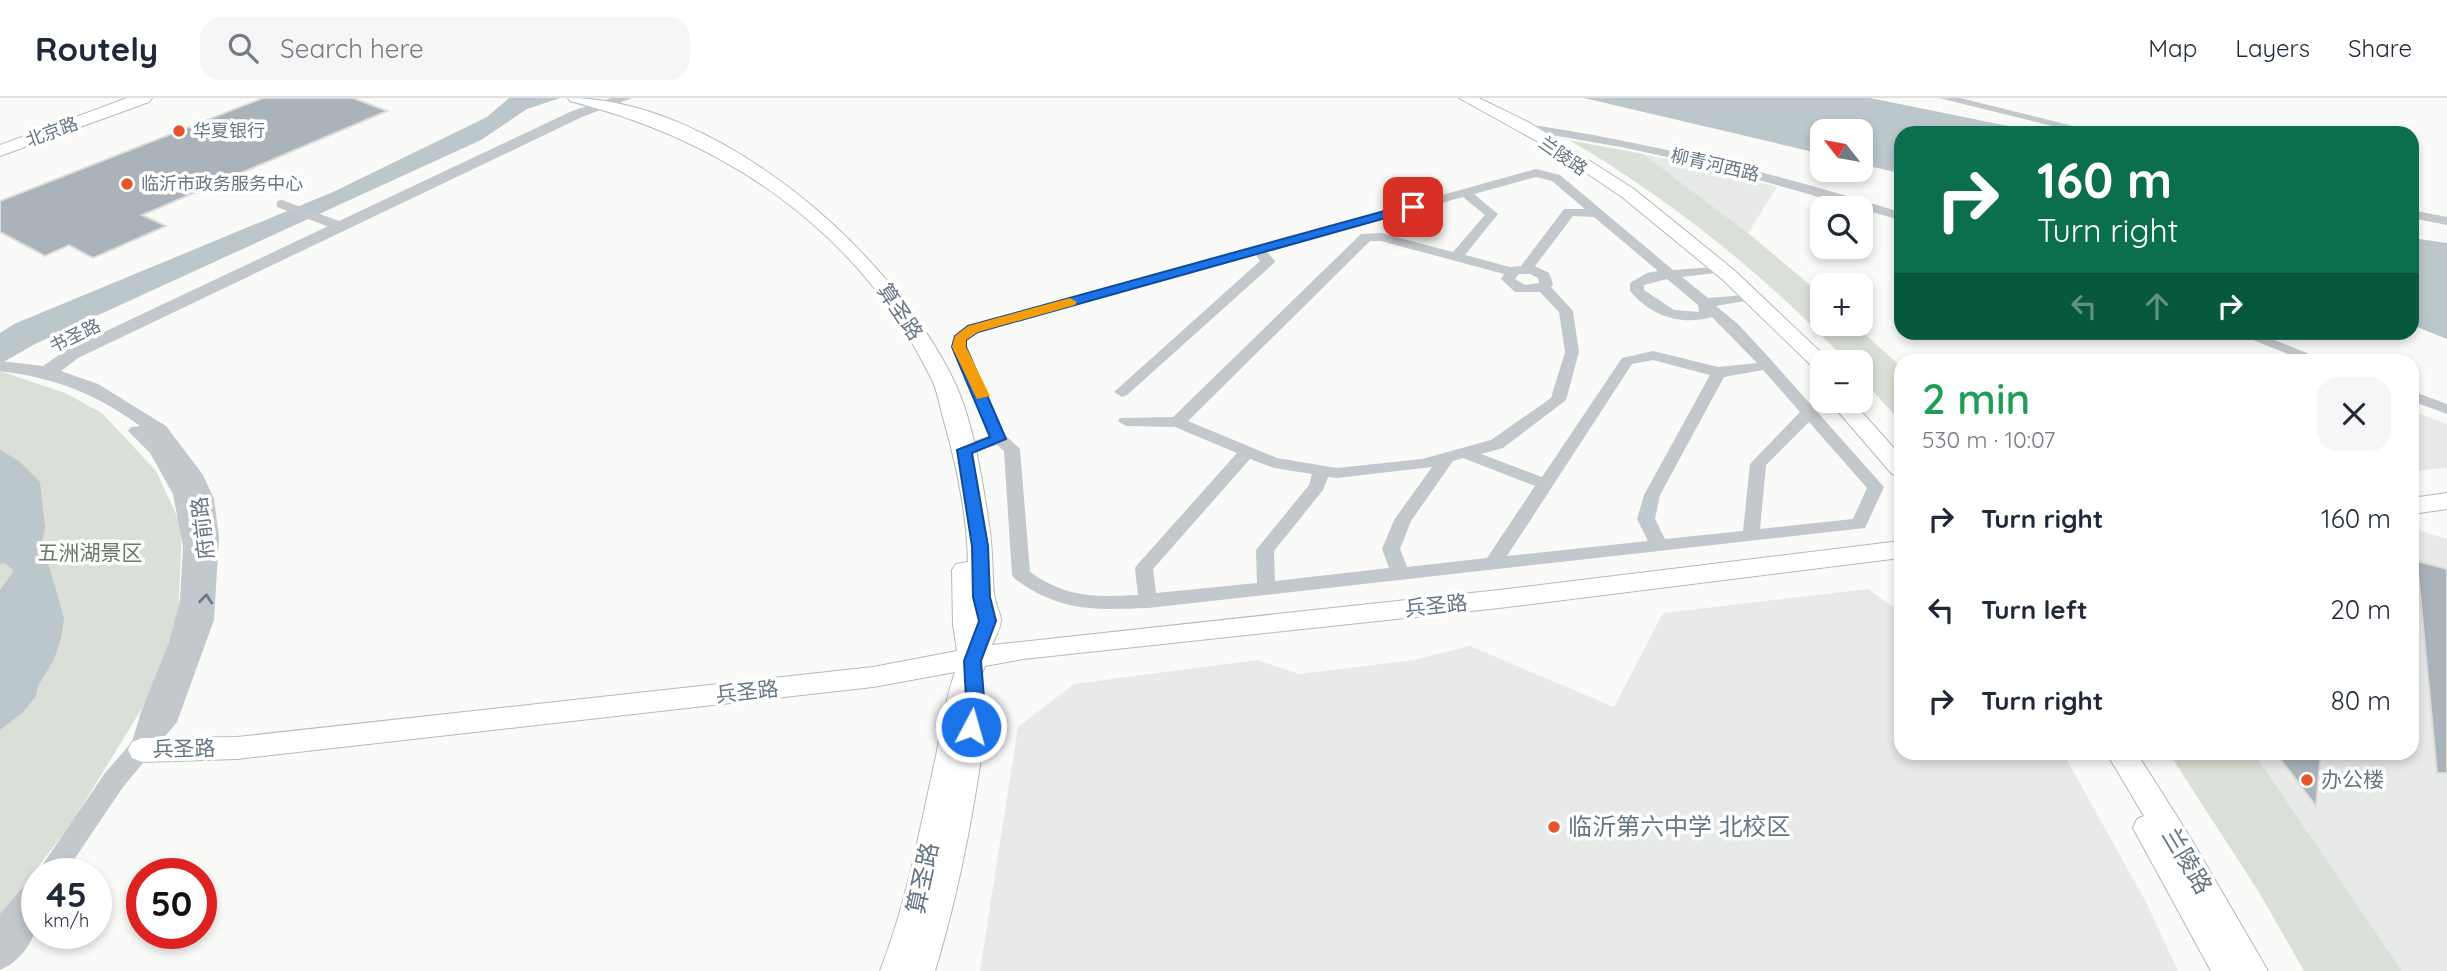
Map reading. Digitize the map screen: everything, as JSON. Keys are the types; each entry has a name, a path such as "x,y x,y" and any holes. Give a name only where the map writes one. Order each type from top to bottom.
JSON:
{"main road":[{"name":"北京路","path":"0,140 115,98"},
{"name":"北京路","path":"0,151 143,98"},
{"name":"算圣路","path":"576,98 606,100 715,148 790,194 829,228 891,294 944,382 964,450 980,546 981,597 988,621 958,701 951,752 912,931 897,971"},
{"name":"柳青河西路","path":"1467,98 1526,128"},
{"name":"柳青河西路","path":"1479,98 1517,119 1526,128"},
{"name":"算圣路","path":"606,100 615,113 706,151 781,198 818,231 880,298 931,385 955,473 965,548 966,624 975,698 968,752 931,932 918,971"},
{"name":"兰陵路","path":"1526,128 1660,228 1710,270 1810,368"},
{"name":"兰陵路","path":"1526,128 1598,172 1670,226 1759,302 1810,353"},
{"path":"1851,413 1894,462"},
{"path":"1866,413 1894,445"},
{"path":"2419,495 2447,491"},
{"path":"2419,505 2447,501"},
{"name":"兵圣路","path":"142,750 264,745 873,677 972,661 1023,649 1486,600 1894,551"},
{"name":"兵圣路","path":"972,661 1022,661 1088,655 1894,562"},
{"name":"兰陵路","path":"2107,760 2160,846 2229,971"},
{"name":"兰陵路","path":"2125,760 2179,846 2251,971"}],"street":[{"name":"书圣路","path":"47,372 72,354 606,100 625,98"},
{"path":"1945,98 2065,126"},
{"name":"书圣路","path":"47,372 606,100"},
{"name":"柳青河西路","path":"1526,128 1602,140 1701,162 1803,186 1894,214"},
{"path":"1751,534 1758,464 1810,411 1732,327 1705,303 1556,178 1536,173 973,329 960,339 959,347 999,439 1012,449 1021,575 1057,598 1078,604 1148,601 1858,524 1876,487 1812,413"},
{"path":"1456,258 1492,214 1465,192"},
{"path":"285,205 342,227"},
{"path":"1526,269 1569,212 1599,212"},
{"path":"2419,215 2447,221"},
{"path":"1177,422 1366,237 1381,237 1511,272 1526,269 1544,276 1546,284 1543,287"},
{"path":"1122,392 1268,261 1259,250"},
{"path":"1705,303 1707,314 1696,318 1676,317 1658,309 1637,291 1637,283 1652,276 1710,270"},
{"path":"1511,272 1507,279 1514,286 1528,290 1543,287"},
{"path":"1126,421 1177,422 1274,463 1321,471 1349,472 1422,464 1497,444 1558,400 1573,352 1566,312 1543,287"},
{"path":"1705,303 1740,298"},
{"path":"2262,340 2300,354"},
{"path":"1493,563 1627,361 1642,355 1666,356 1719,372 1768,365"},
{"path":"8,363 47,372"},
{"name":"府前路","path":"47,372 55,383 116,414 145,436 178,480 188,504 191,583 187,624 146,728 142,750 129,782 77,858"},
{"path":"1659,544 1646,519 1652,495 1719,372"},
{"path":"2419,399 2447,409"},
{"path":"964,450 999,439"},
{"path":"1148,601 1144,568 1247,453"},
{"path":"1455,455 1545,484"},
{"path":"1400,573 1391,549 1403,520 1455,455"},
{"path":"1266,588 1265,550 1317,486 1321,471"},
{"name":"府前路","path":"60,858 114,780 142,750"},
{"path":"0,935 21,909"},
{"path":"0,957 21,932"}],"shaded area":[{"path":"509,98 560,98 527,109 481,140 35,344 0,364 0,333 14,324 333,192 487,117"},
{"path":"1584,98 1870,98 2008,126 1894,126 1894,172 1873,167 1873,119 1810,119 1810,151"},
{"path":"1643,154 1699,166 1777,187 1748,233"},
{"path":"2419,239 2447,243 2447,339 2419,328"},
{"path":"2419,414 2447,424 2447,468 2419,470"},
{"path":"0,450 19,461 40,482 45,528 42,543 64,618 54,659 38,686 36,696 23,712 0,730 0,590 14,571 5,563 0,564"},
{"path":"2419,530 2447,539 2447,971 2402,971 2259,760 2419,760"},
{"name":"临沂第六中学 北校区","path":"1868,589 1894,608 1894,760 2067,760 2146,902 2178,971 980,971 1018,727 1074,684 1257,660 1300,674 1414,660 1470,646 1614,707 1663,613"}],"green space":[{"path":"1569,140 1643,154 1748,233 1810,285 1810,324 1716,241 1644,188"},
{"path":"1823,336 1867,336 1894,361 1894,414 1873,391 1873,350 1836,350"},
{"name":"五洲湖景区","path":"0,371 65,393 102,413 156,471 182,527 178,622 147,700 71,824 45,858 21,858 21,889 0,916"},
{"path":"2174,760 2259,760 2402,971 2304,971 2260,894"}],"building":[{"name":"临沂市政务服务中心","path":"263,98 353,98 387,111 142,215 166,226 93,258 69,245 45,256 0,232 0,201"},
{"path":"2419,562 2447,569 2447,773 2437,773"},
{"name":"办公楼","path":"2281,760 2320,760 2316,806"}],"slow traffic":[{"path":"983,396 959,347 960,339 973,329 1070,302"}],"place":[{"name":"华夏银行","path":"179,131"},
{"name":"临沂市政务服务中心","path":"127,184"},
{"name":"办公楼","path":"2307,780"},
{"name":"临沂第六中学 北校区","path":"1554,827"}],"route":[{"path":"971,727 975,698 972,661 988,621 981,597 980,546 964,450 999,439 959,347 960,339 973,329 1413,207"}]}
